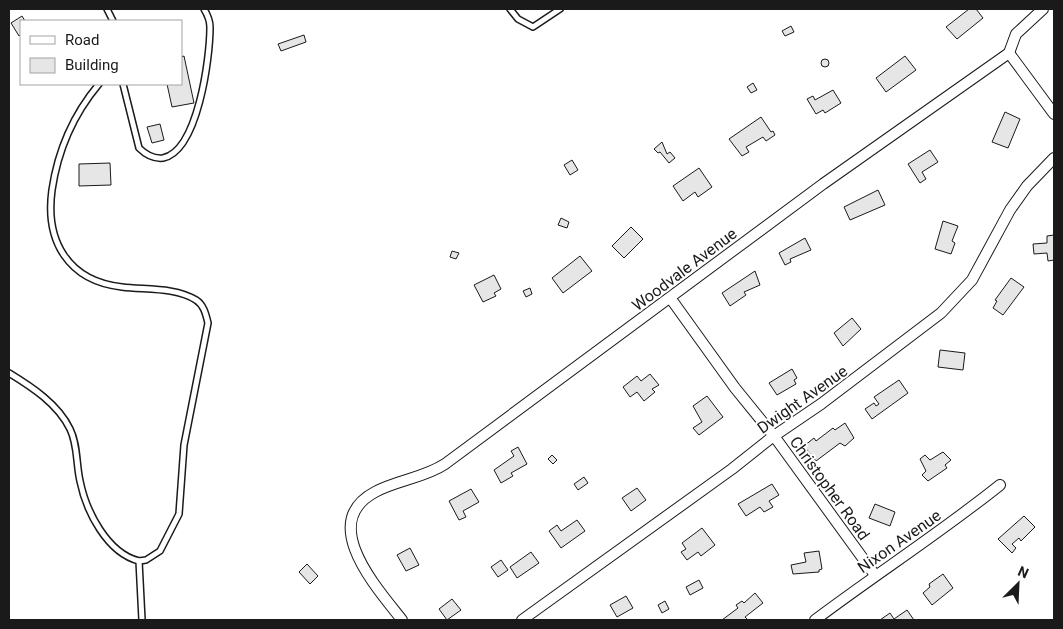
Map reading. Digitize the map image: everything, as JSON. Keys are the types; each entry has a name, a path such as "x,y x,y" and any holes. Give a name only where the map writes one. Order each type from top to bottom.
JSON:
{"street":[{"path":"1043,9 1016,34 1009,52 1054,114"},
{"name":"Woodvale Avenue","path":"402,620 366,572 352,541 351,527 355,513 369,495 445,464 671,299 823,184 1009,52"},
{"name":"Dwight Avenue","path":"522,620 906,342 955,301 972,280 1010,210 1027,186 1054,158"},
{"name":"Christopher Road","path":"671,299 734,388 774,436 875,575"},
{"name":"Nixon Avenue","path":"815,620 875,575 964,514 1000,485"}],"lane":[{"path":"123,85 140,148 146,155 159,158 169,156 177,151 192,128 207,61 210,24 204,9"},
{"path":"510,9 518,19 533,27 560,9"},
{"path":"9,373 42,395 64,419 75,442 82,488 91,512 114,546 126,556 139,561 146,560 160,551 179,514 184,445 208,323 203,307 195,300 158,290 119,287 99,283 72,266 59,249 53,230 51,211 55,168 73,121 99,85"},
{"path":"139,561 142,620"}],"building":[{"path":"969,9 976,9 983,18 957,39 946,27"},
{"path":"22,16 24,20 20,20 19,36 11,23"},
{"path":"791,26 794,32 785,36 782,31"},
{"path":"304,35 306,42 281,51 278,44"},
{"path":"184,56 194,103 172,107 167,85 182,85 182,57"},
{"path":"905,56 916,70 886,92 876,78"},
{"path":"825,59 829,63 825,67 821,63"},
{"path":"753,83 757,90 751,93 747,87"},
{"path":"833,90 841,103 825,113 823,110 816,114 807,99 813,96 815,100"},
{"path":"1005,112 1020,119 1008,148 992,142"},
{"path":"761,117 775,135 766,141 763,137 746,147 749,152 742,156 729,139"},
{"path":"160,124 164,140 152,143 147,127"},
{"path":"662,142 667,154 670,152 675,158 669,163 660,152 658,153 654,149"},
{"path":"930,150 938,162 922,172 926,179 920,183 908,164"},
{"path":"572,160 578,170 570,175 564,165"},
{"path":"110,163 111,185 79,186 79,164"},
{"path":"699,168 712,187 698,197 695,192 683,201 673,186"},
{"path":"878,190 885,205 850,220 844,207"},
{"path":"561,218 569,222 567,228 558,225"},
{"path":"943,221 958,226 952,241 955,243 951,254 935,249"},
{"path":"631,227 643,239 624,258 612,246"},
{"path":"1054,235 1054,260 1048,261 1047,253 1034,254 1033,244 1047,243 1047,236"},
{"path":"805,238 811,250 790,259 791,262 785,265 779,253"},
{"path":"452,251 459,253 456,259 450,257"},
{"path":"580,256 592,271 563,293 552,278"},
{"path":"755,271 760,285 744,292 746,295 730,306 722,293"},
{"path":"494,275 501,289 494,293 496,296 483,302 474,285"},
{"path":"1011,278 1024,287 1003,315 993,308 997,301 995,300"},
{"path":"530,288 532,294 526,297 523,291"},
{"path":"852,318 861,329 843,346 834,333"},
{"path":"940,350 965,353 963,370 938,367"},
{"path":"792,369 797,378 794,380 796,384 777,395 769,383"},
{"path":"650,374 659,385 652,389 655,392 644,401 637,392 630,397 623,387 637,376 641,381"},
{"path":"899,380 908,393 872,419 865,409 874,403 876,406 879,404 874,397"},
{"path":"707,396 723,417 699,435 693,428 702,422 693,406"},
{"path":"845,423 854,438 845,446 840,443 816,461 804,446 814,438 816,441 833,428 835,430"},
{"path":"518,447 527,464 511,473 513,476 501,483 494,470 514,456 511,451"},
{"path":"943,452 951,460 945,465 947,468 928,481 922,475 926,471 920,459 925,455 930,460"},
{"path":"552,455 557,460 553,464 548,459"},
{"path":"584,477 588,483 578,490 574,484"},
{"path":"772,484 779,495 769,501 773,507 764,512 760,507 746,516 738,504"},
{"path":"637,488 646,500 631,511 622,498"},
{"path":"471,489 479,502 463,511 466,517 459,520 449,501"},
{"path":"875,504 895,512 890,526 869,518"},
{"path":"1024,516 1035,527 1021,541 1019,538 1012,544 1016,548 1012,553 998,539"},
{"path":"577,520 585,531 561,548 549,531 557,525 561,531"},
{"path":"702,528 715,545 701,556 698,552 687,560 681,552 686,549 682,543"},
{"path":"410,548 419,565 406,571 397,555"},
{"path":"819,551 822,569 819,572 793,574 791,565 806,562 804,553"},
{"path":"531,552 539,563 517,578 510,567"},
{"path":"501,560 508,570 498,577 491,567"},
{"path":"307,564 318,576 310,584 299,572"},
{"path":"943,574 953,588 932,605 923,593 930,587 929,584"},
{"path":"699,580 703,588 690,595 686,587"},
{"path":"755,593 763,603 745,617 748,620 722,620 738,608 736,605 742,601 744,603"},
{"path":"626,596 633,608 617,617 610,605"},
{"path":"452,599 461,610 447,620 439,609"},
{"path":"665,601 669,609 662,613 658,605"},
{"path":"907,610 914,620 880,620 890,613 894,619"}]}
